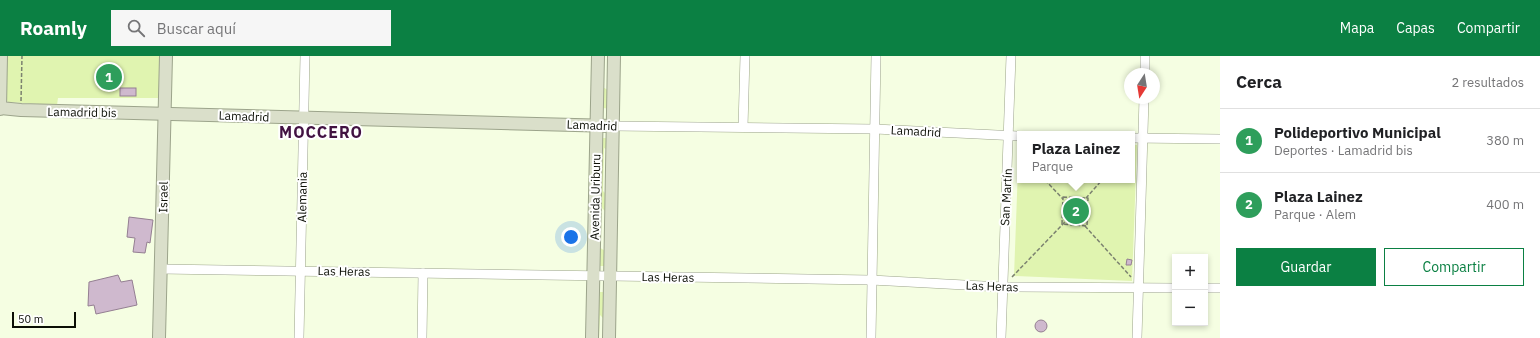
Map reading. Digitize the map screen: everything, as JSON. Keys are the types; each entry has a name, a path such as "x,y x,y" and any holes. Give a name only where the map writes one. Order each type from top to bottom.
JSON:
{"street":[{"path":"0,108 1,56"},
{"name":"Israel","path":"159,338 166,56"},
{"name":"Alemania","path":"299,338 305,56"},
{"name":"Avenida Uriburu","path":"592,338 598,56"},
{"name":"Avenida Uriburu","path":"609,338 614,56"},
{"path":"743,128 745,56"},
{"path":"871,338 876,56"},
{"name":"San Martín","path":"1001,338 1011,56"},
{"path":"1145,56 1145,68"},
{"path":"1137,338 1140,288 1144,104"},
{"name":"Lamadrid bis","path":"0,108 21,110 164,114"},
{"name":"Lamadrid","path":"164,114 613,126 875,129 1017,136"},
{"path":"1135,138 1220,139"},
{"name":"Las Heras","path":"161,269 871,280 1002,287 1172,288"},
{"path":"422,338 423,273"},
{"path":"1208,288 1220,288"}],"path":[{"path":"21,110 22,56"},
{"path":"1048,183 1063,198 1063,224"},
{"path":"1002,287 1063,224 1100,183"},
{"path":"1063,198 1087,198"},
{"path":"1085,226 1087,226 1087,198"},
{"path":"1063,224 1085,226 1140,288"}],"green space":[{"path":"7,56 160,56 159,98 58,98 57,105 8,102 6,99"},
{"path":"603,87 609,91 611,109 603,108"},
{"path":"602,138 610,138 610,151 604,148 603,191 609,197 607,266 599,266 599,247 605,251 606,212 600,206"},
{"path":"1135,145 1137,145 1132,281 1014,276 1017,183 1135,183"},
{"path":"598,292 606,292 606,321 600,315 599,338 597,338"}],"building":[{"path":"120,88 136,88 136,96 120,96"},
{"path":"129,217 153,220 150,243 147,242 145,253 133,252 135,238 127,237"},
{"path":"1127,259 1132,260 1131,265 1126,265"},
{"path":"118,275 121,282 132,280 137,305 96,314 94,305 88,306 89,282"},
{"path":"1041,320 1045,322 1047,326 1045,330 1041,332 1037,330 1035,326 1037,322"}],"place":[{"name":"Polideportivo Municipal","path":"109,77"},
{"name":"Plaza Lainez","path":"1076,211"}],"district":[{"name":"MOCCERO","path":"321,132"}]}
